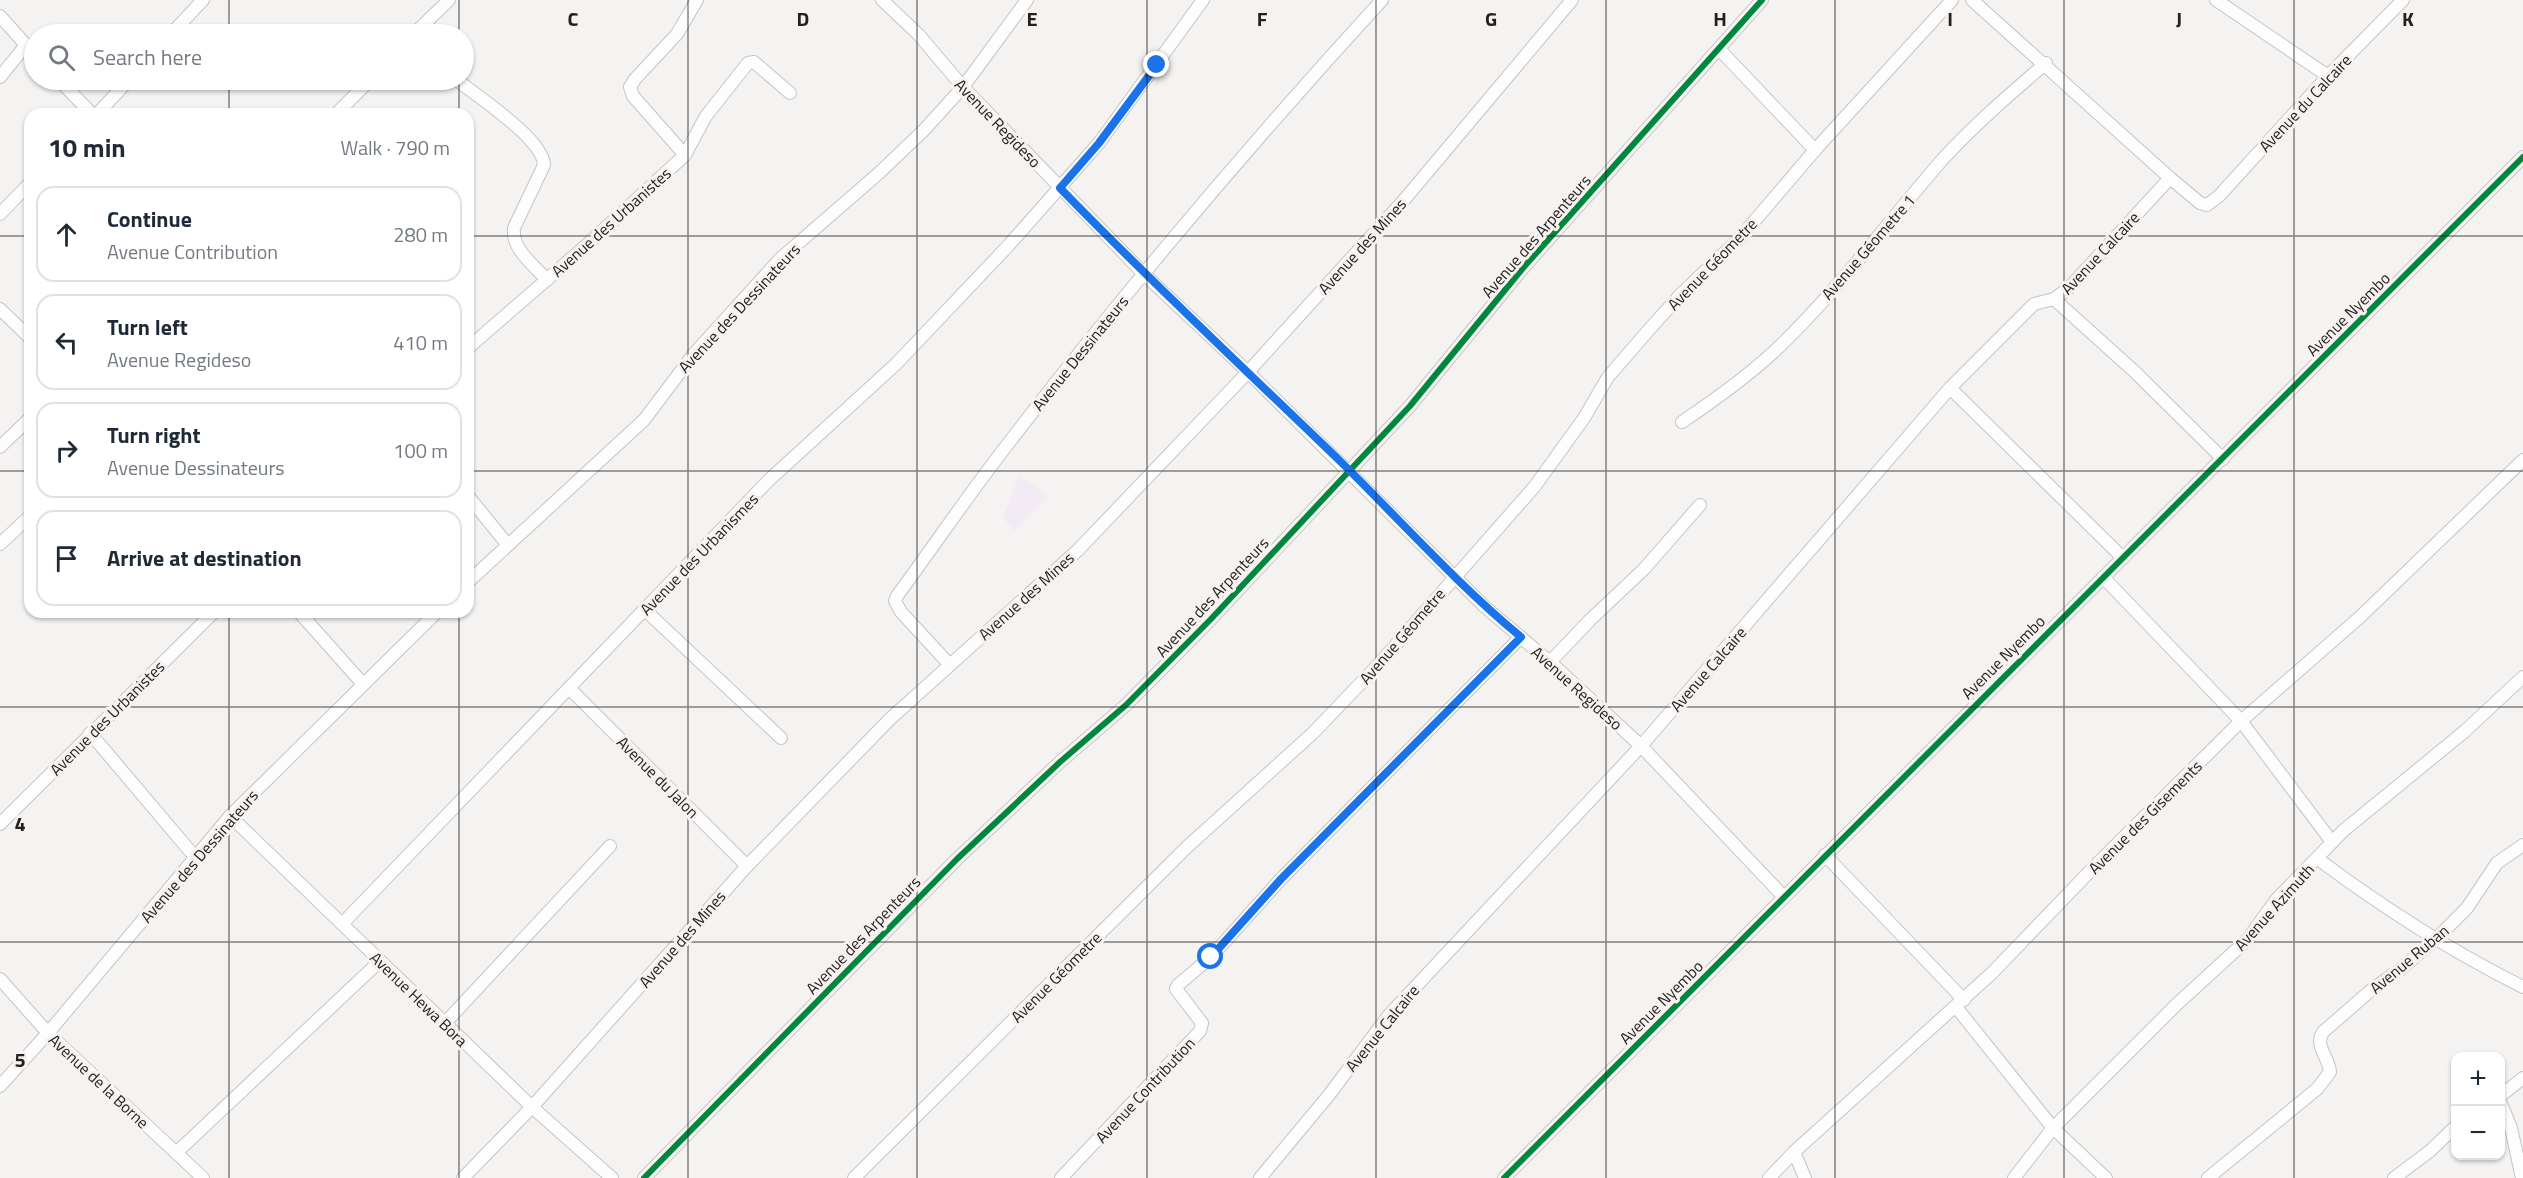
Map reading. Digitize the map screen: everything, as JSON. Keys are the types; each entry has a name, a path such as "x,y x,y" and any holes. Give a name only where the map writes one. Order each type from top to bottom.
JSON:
{"street":[{"path":"180,24 203,0"},
{"path":"424,24 449,0"},
{"name":"Avenue des Urbanistes","path":"474,343 685,155 633,96 630,87 634,78 677,34 697,0"},
{"name":"Avenue Regideso","path":"882,0 918,34 963,87 1144,274 1350,471 1453,577 1641,746 1746,854 1784,897"},
{"name":"Avenue des Dessinateurs","path":"474,576 644,420 693,355 780,259 879,173 963,87 1026,0"},
{"path":"1060,188 1099,143 1203,0"},
{"name":"Avenue Dessinateurs","path":"950,664 901,612 895,601 897,596 1002,451 1144,274 1321,66 1382,0"},
{"name":"Avenue des Mines","path":"463,1178 532,1107 747,866 890,719 1078,550 1248,372 1404,200 1572,0"},
{"name":"Avenue des Arpenteurs","path":"644,1178 957,859 1060,762 1126,705 1179,652 1410,406 1523,268 1762,0"},
{"name":"Avenue Géometre","path":"854,1178 1187,847 1313,733 1378,665 1548,470 1608,378 1634,346 1681,294 1740,238 1815,150 1952,0"},
{"path":"1972,0 2046,63 2170,178"},
{"path":"2216,0 2328,76"},
{"name":"Avenue du Calcaire","path":"2170,178 2200,203 2207,205 2219,196 2396,2"},
{"path":"0,16 24,43"},
{"path":"1719,50 1815,150"},
{"path":"0,77 24,55"},
{"path":"685,155 706,116 748,63 754,62 790,93"},
{"name":"Avenue Géometre 1","path":"1682,422 1722,396 1785,341 1944,159 1986,116 2046,63"},
{"path":"69,90 86,108"},
{"path":"103,108 120,90"},
{"path":"345,108 361,90"},
{"path":"470,90 531,139 544,157 544,165 514,228 513,235 515,244 547,280"},
{"name":"Avenue Nyembo","path":"1504,1178 2523,157"},
{"name":"Avenue Calcaire","path":"1260,1178 1329,1095 1389,1015 1641,746 1950,388 2034,304 2054,299 2069,288 2170,178"},
{"name":"Avenue des Urbanismes","path":"342,924 769,480 896,364 1060,188"},
{"path":"0,214 24,189"},
{"path":"2054,299 2135,372 2223,459"},
{"path":"0,309 24,332"},
{"path":"1950,388 2123,558"},
{"path":"0,447 24,424"},
{"name":"Avenue des Gisements","path":"1769,1178 1794,1152 1960,1003 2241,721 2360,617 2523,460"},
{"path":"474,503 507,544"},
{"path":"1550,662 1644,569 1700,505"},
{"path":"0,544 24,522"},
{"path":"2103,577 2241,721 2332,842"},
{"path":"645,610 781,738"},
{"name":"Avenue des Urbanistes","path":"0,825 208,618"},
{"path":"304,618 363,684"},
{"name":"Avenue des Dessinateurs","path":"0,1086 48,1033 230,816 431,618"},
{"name":"Avenue Contribution","path":"1061,1178 1200,1031 1202,1023 1179,995 1176,989 1178,985 1211,957 1281,879 1521,637"},
{"name":"Avenue Azimuth","path":"2014,1178 2053,1128 2176,1005 2247,940 2276,900 2332,842 2366,811 2465,731 2523,677"},
{"name":"Avenue du Jalon","path":"569,688 747,866"},
{"path":"90,734 195,857"},
{"name":"Avenue Hewa Bora","path":"230,816 532,1107 612,1178"},
{"name":"Avenue Ruban","path":"2208,1178 2302,1103 2326,1078 2330,1068 2320,1046 2323,1032 2437,938 2467,908 2497,863 2523,845"},
{"path":"445,1023 610,846"},
{"path":"1825,855 1960,1003 2053,1128 2106,1178"},
{"path":"2318,859 2372,900 2489,970 2523,987"},
{"path":"176,1153 380,961"},
{"name":"Avenue de la Borne","path":"0,980 48,1033 203,1178"},
{"path":"2505,1092 2523,1078"},
{"path":"2502,1106 2511,1128 2522,1178"},
{"path":"2394,1178 2430,1151 2451,1131"},
{"path":"1794,1152 1805,1178"}],"shaded area":[{"path":"1019,474 1048,496 1014,531 1003,518"}],"cycle path":[{"path":"644,1178 957,859 1060,762 1126,705 1211,619 1410,406 1523,268 1762,0"},
{"path":"1504,1178 2523,157"}],"route":[{"path":"1157,65 1099,143 1060,188 1144,274 1350,471 1453,577 1485,608 1521,637 1281,879 1211,957"}]}
